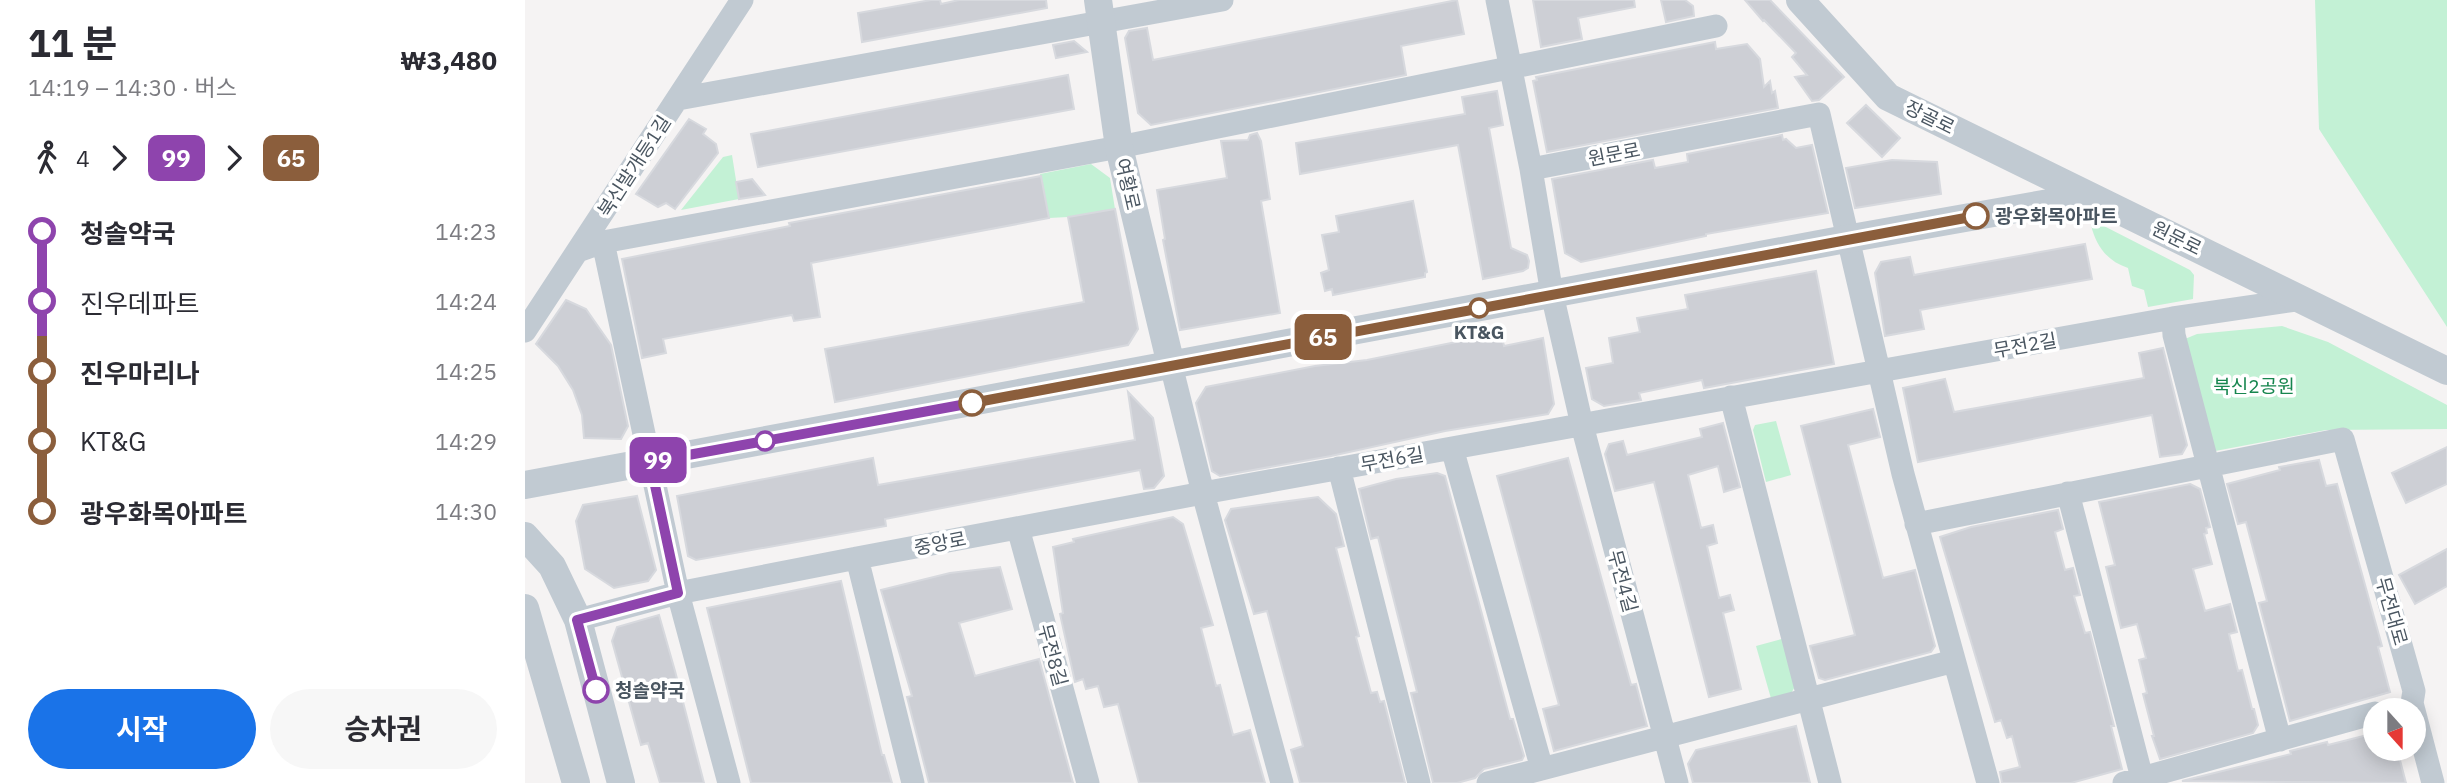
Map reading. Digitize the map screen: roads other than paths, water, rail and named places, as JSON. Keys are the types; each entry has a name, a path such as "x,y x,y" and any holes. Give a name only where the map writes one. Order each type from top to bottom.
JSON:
{"street":[{"name":"북신발개등1길","path":"525,331 742,0"},
{"path":"678,99 1100,11 1222,0"},
{"name":"무전4길","path":"1497,0 1531,169 1552,294 1582,425 1677,783"},
{"name":"장골로","path":"1800,0 1888,97 2089,196"},
{"name":"여황로","path":"1100,11 1119,147 1171,365"},
{"path":"578,251 603,242 1119,147 1716,26"},
{"name":"원문로","path":"1531,169 1819,114 1846,239"},
{"path":"525,485 2089,196"},
{"name":"원문로","path":"2089,196 2444,368"},
{"path":"1846,239 1916,524 1988,783"},
{"path":"603,242 678,593 729,783"},
{"name":"무전2길","path":"1877,371 2173,318 2303,299"},
{"path":"2173,318 2174,335 2207,466 2280,740"},
{"path":"1171,365 1282,783"},
{"path":"1582,425 1877,371"},
{"path":"1731,397 1807,699 1831,783"},
{"name":"무전6길","path":"1203,493 1582,425"},
{"name":"무전대로","path":"2207,466 2343,439 2414,691 2413,698"},
{"path":"1453,448 1542,769"},
{"path":"1916,524 2207,466"},
{"path":"1339,468 1419,783"},
{"name":"중앙로","path":"577,620 678,593 1203,493"},
{"path":"2068,493 2133,781 2363,716"},
{"name":"무전8길","path":"1019,528 1088,783"},
{"path":"525,536 552,566 577,620 621,783"},
{"path":"857,558 913,783"},
{"path":"525,608 576,783"},
{"path":"1488,783 1954,661"},
{"name":"무전대로","path":"2426,756 2433,783"}],"place":[{"name":"광우화목아파트","path":"1976,216"},
{"name":"KT&G","path":"1479,308"},
{"name":"청솔약국","path":"596,690"}],"park label":[{"name":"북신2공원","path":"2254,386"}]}
